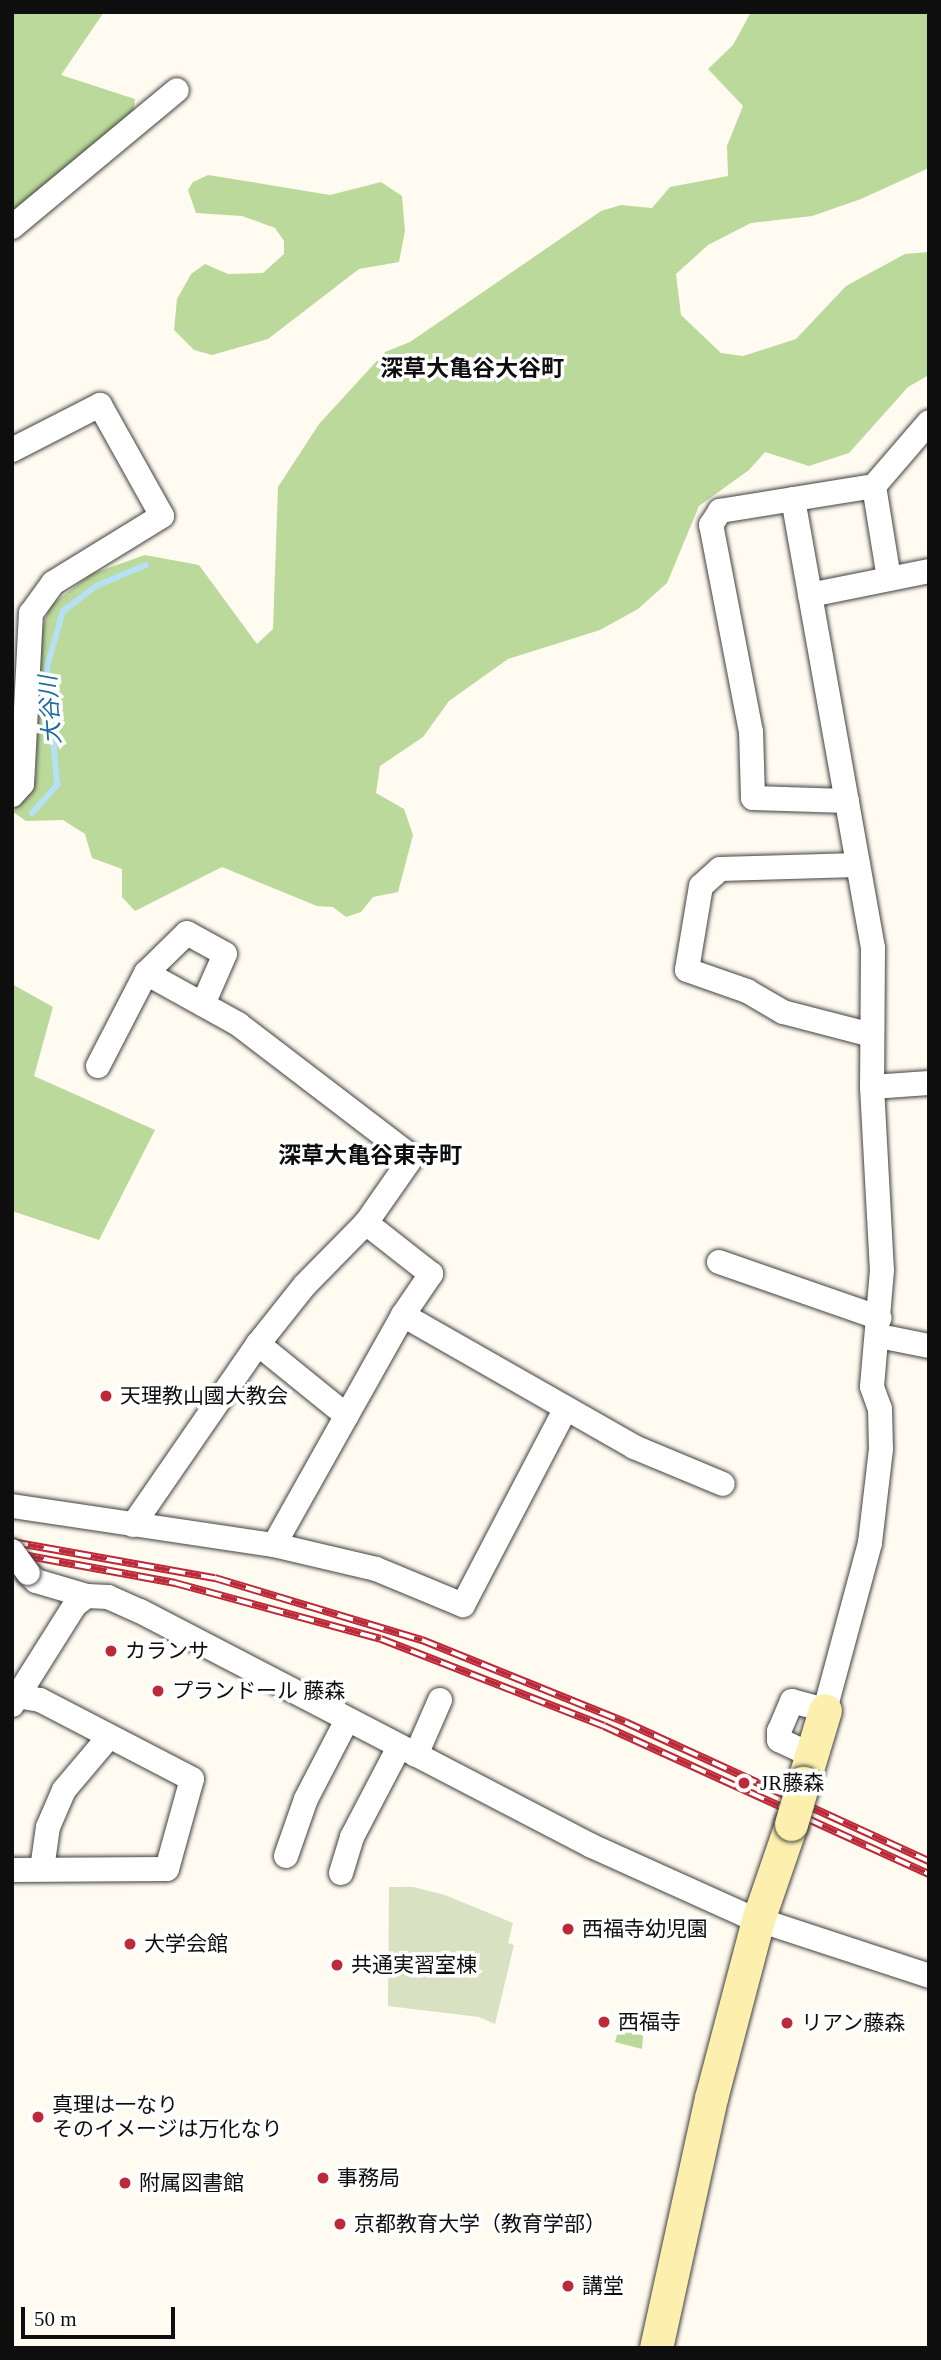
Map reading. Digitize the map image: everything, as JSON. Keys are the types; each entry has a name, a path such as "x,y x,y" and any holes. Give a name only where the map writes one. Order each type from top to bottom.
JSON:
{"street":[{"path":"12,227 177,90"},
{"path":"12,450 100,405 162,516 52,583 31,613 22,784 12,795"},
{"path":"847,801 753,798 751,732 711,525 720,511 874,486 929,422"},
{"path":"874,486 889,579"},
{"path":"656,2348 709,2106 758,1920 791,1824 825,1710 870,1543 881,1448 880,1409 872,1387 880,1327 882,1270 872,1087 873,948 793,499"},
{"path":"810,595 929,571"},
{"path":"858,865 720,869 701,886 687,970 747,991 783,1012 872,1035"},
{"path":"98,1066 146,973 187,933 225,954 204,1004"},
{"path":"134,1525 258,1344 305,1285 366,1223 412,1157 238,1024 146,973"},
{"path":"872,1087 929,1083"},
{"path":"274,1545 403,1315 431,1274 366,1223"},
{"path":"719,1262 929,1346"},
{"path":"403,1315 634,1447 723,1484"},
{"path":"258,1344 346,1416"},
{"path":"12,1506 274,1545 376,1569 463,1605 566,1408"},
{"path":"12,1551 36,1581 87,1596 108,1597 150,1615 592,1846 758,1920 929,1976"},
{"path":"15,1701 75,1605 87,1596"},
{"path":"12,1870 167,1869 192,1779 40,1700 15,1701"},
{"path":"341,1873 352,1837 440,1700"},
{"path":"286,1856 306,1799 347,1720"},
{"path":"42,1869 48,1827 64,1790 109,1737"}],"green space":[{"path":"12,12 104,12 61,75 135,99 132,124 12,215"},
{"path":"751,12 929,12 929,168 861,199 812,216 751,223 708,245 676,274 681,315 721,353 743,356 796,339 846,286 905,254 929,252 929,375 908,387 849,453 809,466 765,452 749,470 699,506 667,583 638,609 600,630 508,659 449,701 423,737 380,766 376,793 404,809 413,835 398,892 373,897 361,912 346,917 333,907 317,906 222,867 135,911 122,897 122,869 92,858 85,834 63,820 26,821 13,812 36,776 39,638 50,606 91,574 145,555 199,565 257,644 273,629 278,487 319,424 385,352 410,342 601,211 621,205 652,208 670,187 728,176 727,146 743,106 708,69 733,45"},
{"path":"208,175 330,195 381,182 402,196 405,231 399,262 359,269 268,339 212,355 194,350 174,330 177,299 191,274 205,264 228,274 263,273 284,254 284,241 275,228 242,216 196,213 188,190 193,182"},
{"path":"12,984 53,1007 34,1076 155,1130 99,1240 12,1211"},
{"path":"389,1887 413,1887 445,1895 513,1923 508,1943 514,1945 495,2024 479,2017 388,2006"},
{"path":"622,2017 643,2036 642,2049 615,2042"}],"waterway":[{"name":"大谷川","path":"32,813 57,785 47,667 63,611 96,586 146,565"}],"railway":[{"path":"12,1542 215,1578 422,1640 625,1722 929,1861"},
{"path":"12,1553 175,1583 381,1639 604,1726 929,1874"}],"place":[{"name":"天理教山國大教会","path":"106,1396"},
{"name":"カランサ","path":"111,1651"},
{"name":"プランドール 藤森","path":"158,1691"},
{"name":"JR藤森","path":"744,1783"},
{"name":"西福寺幼児園","path":"568,1929"},
{"name":"大学会館","path":"130,1944"},
{"name":"共通実習室棟","path":"337,1965"},
{"name":"西福寺","path":"604,2022"},
{"name":"リアン藤森","path":"787,2023"},
{"name":"真理は一なり そのイメージは万化なり","path":"38,2117"},
{"name":"事務局","path":"323,2178"},
{"name":"附属図書館","path":"125,2183"},
{"name":"京都教育大学（教育学部）","path":"340,2224"},
{"name":"講堂","path":"568,2286"}],"district":[{"name":"深草大亀谷大谷町","path":"472,369"},
{"name":"深草大亀谷東寺町","path":"370,1156"}]}
